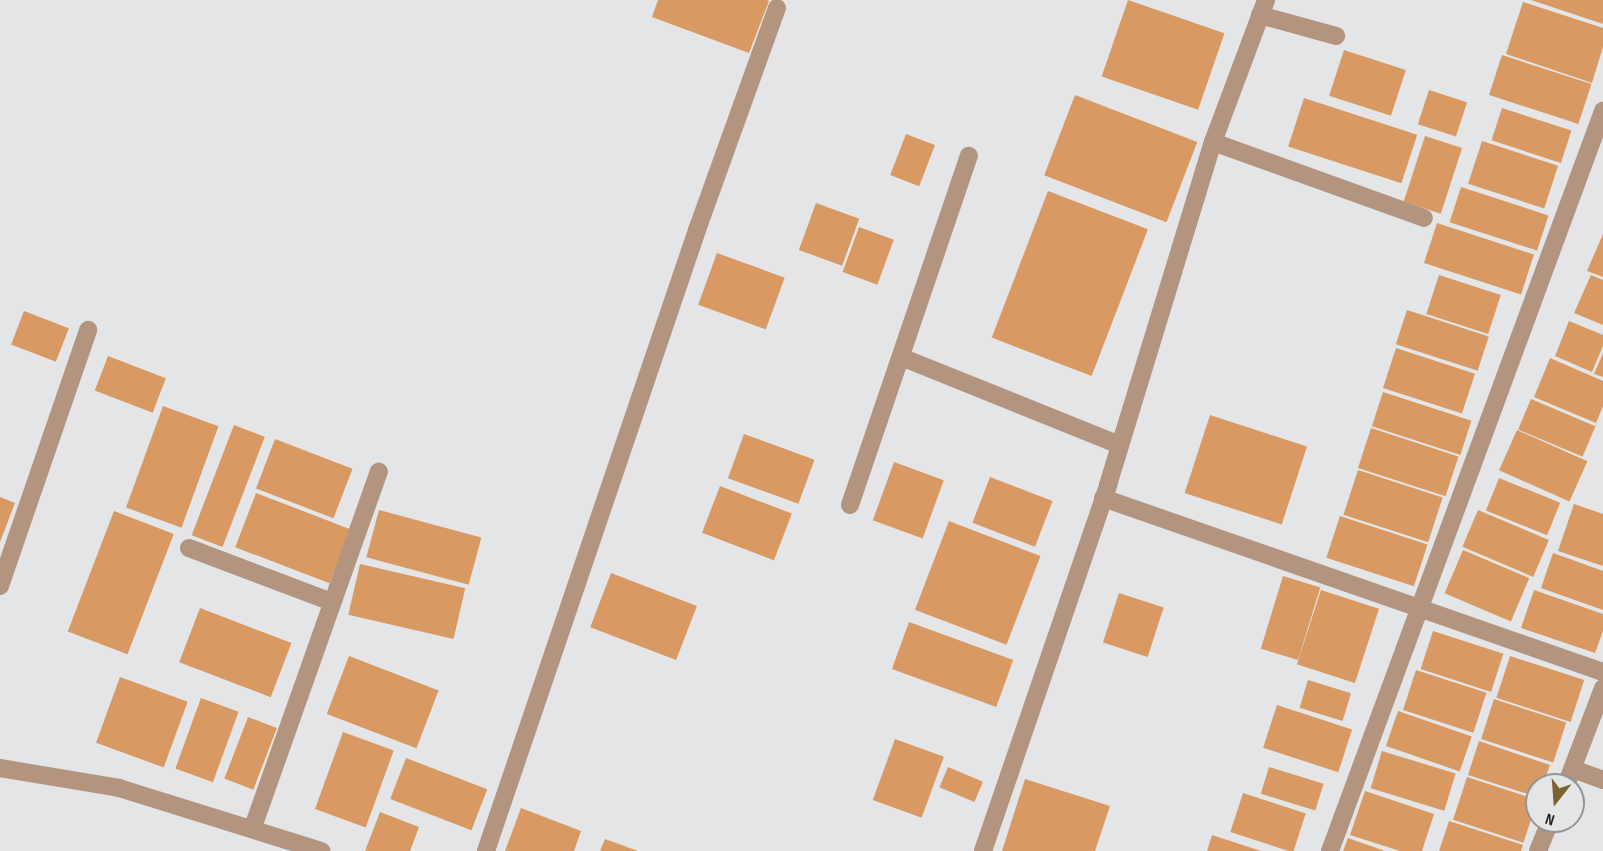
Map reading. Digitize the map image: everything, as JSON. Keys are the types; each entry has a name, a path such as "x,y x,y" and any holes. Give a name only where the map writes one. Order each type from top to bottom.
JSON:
{"street":[{"path":"983,851 1104,498 1214,142 1263,7 1336,36"},
{"path":"486,851 697,230 777,8"},
{"path":"1330,851 1603,111"},
{"path":"1214,142 1424,218"},
{"path":"850,505 969,156"},
{"path":"0,586 88,330"},
{"path":"901,357 1120,445"},
{"path":"253,827 379,472"},
{"path":"1104,498 1420,605 1603,672"},
{"path":"189,548 332,602"},
{"path":"1571,773 1603,688"},
{"path":"0,768 99,783 253,827 321,851"},
{"path":"1585,778 1603,780"},
{"path":"1538,851 1545,833"}],"building":[{"path":"658,0 769,1 749,53 652,17"},
{"path":"1128,0 1224,33 1198,110 1102,77"},
{"path":"1531,0 1603,0 1603,24"},
{"path":"1523,2 1603,28 1603,47 1592,83 1506,54"},
{"path":"1344,50 1406,70 1391,116 1329,96"},
{"path":"1502,55 1591,84 1578,124 1489,95"},
{"path":"1429,90 1467,102 1456,137 1418,124"},
{"path":"1075,95 1197,142 1166,222 1044,175"},
{"path":"1304,98 1417,135 1401,183 1288,147"},
{"path":"1502,108 1571,131 1561,163 1491,140"},
{"path":"906,134 935,145 919,186 890,175"},
{"path":"1425,136 1462,148 1441,214 1404,202"},
{"path":"1482,141 1558,166 1544,209 1468,184"},
{"path":"1461,187 1548,215 1537,251 1450,222"},
{"path":"1048,191 1148,229 1092,376 992,338"},
{"path":"816,203 859,219 842,266 799,250"},
{"path":"1437,223 1534,255 1521,294 1424,263"},
{"path":"859,227 894,240 877,285 843,272"},
{"path":"1603,234 1603,277 1587,271"},
{"path":"717,253 785,278 766,329 698,305"},
{"path":"1439,275 1501,295 1488,334 1426,314"},
{"path":"1591,275 1603,280 1603,325 1574,313"},
{"path":"1407,310 1489,337 1478,371 1396,344"},
{"path":"24,311 69,328 56,362 11,345"},
{"path":"1569,321 1603,335 1603,346 1592,372 1555,356"},
{"path":"1396,348 1475,374 1462,414 1383,388"},
{"path":"1603,353 1603,377 1594,374"},
{"path":"108,356 166,378 153,413 95,391"},
{"path":"1550,358 1603,381 1603,406 1596,423 1534,397"},
{"path":"1383,392 1471,421 1460,455 1372,426"},
{"path":"1531,399 1595,426 1583,457 1518,429"},
{"path":"163,406 218,426 182,528 126,507"},
{"path":"1210,415 1307,447 1282,525 1185,493"},
{"path":"234,425 265,437 223,547 192,535"},
{"path":"1371,428 1458,456 1446,496 1358,468"},
{"path":"1517,430 1587,461 1569,502 1499,470"},
{"path":"744,434 814,460 798,504 728,478"},
{"path":"275,439 352,469 333,518 256,488"},
{"path":"894,462 944,480 923,538 873,520"},
{"path":"1358,470 1443,498 1428,542 1343,515"},
{"path":"990,477 1053,501 1035,547 972,523"},
{"path":"1499,478 1560,503 1547,535 1486,510"},
{"path":"720,486 792,514 774,560 702,533"},
{"path":"256,493 350,529 330,583 235,547"},
{"path":"0,497 15,503 0,542"},
{"path":"1574,504 1603,514 1603,566 1558,551"},
{"path":"379,510 481,537 469,585 366,557"},
{"path":"1478,510 1549,540 1533,577 1462,547"},
{"path":"114,511 174,534 128,654 68,631"},
{"path":"1340,516 1427,544 1414,586 1326,558"},
{"path":"949,521 1040,556 1006,645 915,610"},
{"path":"1463,550 1529,578 1511,621 1445,593"},
{"path":"1553,553 1603,571 1603,610 1541,588"},
{"path":"360,564 465,588 454,639 348,615"},
{"path":"611,573 697,606 676,660 590,627"},
{"path":"1283,576 1320,587 1298,660 1261,649"},
{"path":"1321,590 1379,609 1355,683 1297,664"},
{"path":"1534,590 1603,614 1603,631 1595,653 1521,628"},
{"path":"1119,593 1164,608 1148,657 1103,642"},
{"path":"200,608 291,643 271,697 179,662"},
{"path":"909,622 1013,660 996,707 892,669"},
{"path":"1433,631 1503,654 1491,692 1421,669"},
{"path":"349,656 439,690 416,748 327,714"},
{"path":"1510,656 1584,680 1571,722 1496,698"},
{"path":"1416,670 1486,693 1473,733 1403,710"},
{"path":"120,677 188,702 164,767 96,743"},
{"path":"1308,680 1351,693 1343,721 1300,708"},
{"path":"201,698 239,712 213,782 175,768"},
{"path":"1494,699 1566,722 1553,762 1481,739"},
{"path":"1277,705 1352,729 1338,772 1263,748"},
{"path":"1398,711 1472,736 1460,771 1386,746"},
{"path":"248,717 277,728 253,790 224,779"},
{"path":"343,732 394,750 366,828 315,809"},
{"path":"895,739 944,757 922,818 873,800"},
{"path":"1479,741 1550,765 1547,773 1525,773 1525,793 1468,775"},
{"path":"1382,751 1456,774 1444,811 1371,788"},
{"path":"406,758 487,789 471,830 390,799"},
{"path":"948,767 983,782 974,802 939,787"},
{"path":"1269,767 1324,784 1315,810 1261,794"},
{"path":"1467,777 1525,796 1527,833 1523,843 1453,820"},
{"path":"1025,779 1110,806 1095,851 1002,851"},
{"path":"1365,791 1434,814 1422,851 1400,851 1350,835"},
{"path":"1243,793 1306,813 1294,851 1230,832"},
{"path":"521,808 581,831 574,851 505,851"},
{"path":"380,812 419,827 410,851 365,851"},
{"path":"1449,821 1523,845 1521,851 1439,851"},
{"path":"1212,835 1261,851 1207,851"},
{"path":"1348,838 1385,851 1343,851"},
{"path":"605,839 638,851 600,851"}]}
